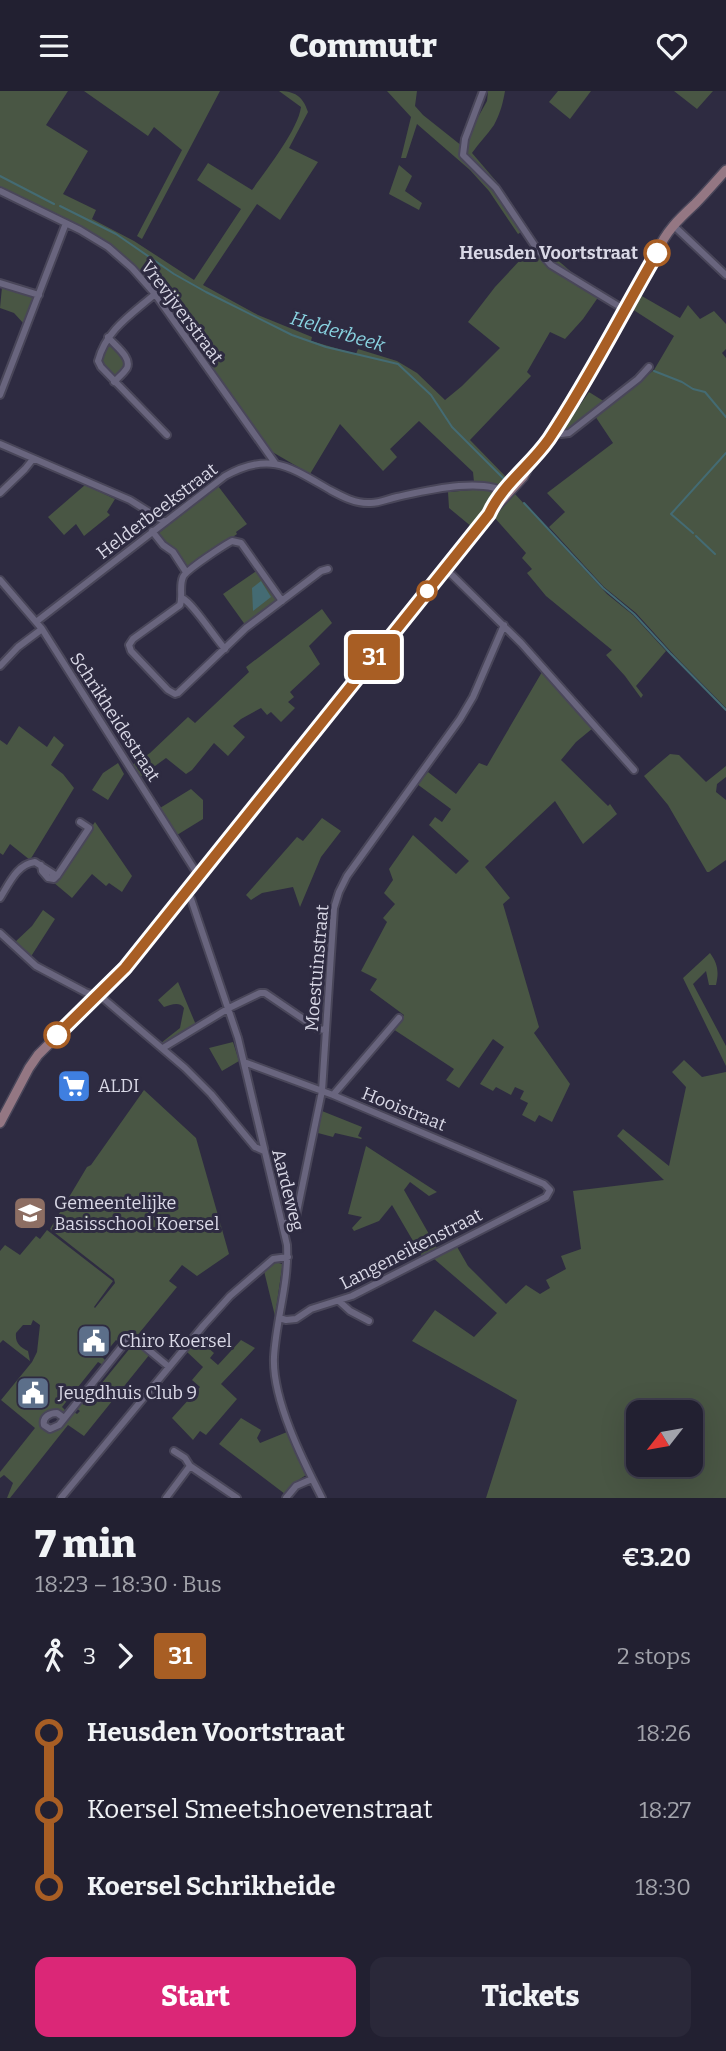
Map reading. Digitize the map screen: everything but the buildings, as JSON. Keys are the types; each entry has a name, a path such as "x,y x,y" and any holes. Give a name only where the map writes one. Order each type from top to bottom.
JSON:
{"street":[{"path":"483,91 465,139 463,155 496,188 551,265 625,310"},
{"path":"0,1123 38,1055 125,968 529,464 554,430 625,310 662,240 726,170"},
{"name":"Vrevijverstraat","path":"0,191 108,247 132,268 155,294 275,463"},
{"path":"0,395 66,223"},
{"path":"675,227 726,275"},
{"path":"0,283 39,295"},
{"path":"155,294 113,330 98,363 167,435"},
{"path":"108,337 127,357 128,362 126,369 114,382"},
{"path":"554,430 561,435 569,433 638,379 649,367"},
{"path":"0,444 130,500 164,522"},
{"path":"0,493 33,459"},
{"name":"Helderbeekstraat","path":"36,622 225,476 256,463 275,463"},
{"path":"275,463 293,469 355,501 371,503 474,486 494,486 506,492"},
{"path":"152,531 163,545 173,552 187,572"},
{"path":"282,601 238,541 229,542 187,572 181,582 182,599 177,607 131,641 130,647 134,655 175,694 246,628 282,601 321,571 328,569"},
{"path":"444,570 504,625 634,770"},
{"name":"Schrikheidestraat","path":"0,580 42,629 198,875"},
{"path":"182,599 189,602 225,649"},
{"name":"Moestuinstraat","path":"282,1224 296,1217 321,1091 332,925 339,892 347,876 460,719 504,625"},
{"path":"0,666 18,647 42,629"},
{"path":"0,898 23,865 35,862 57,876 89,828 80,822"},
{"name":"Aardeweg","path":"185,893 191,899 229,1008 282,1224 288,1257 274,1353 275,1377 283,1408 322,1498"},
{"path":"0,933 36,966 104,999 185,1068 211,1094 255,1147 264,1151"},
{"path":"163,1048 253,995 265,993 318,1029 325,1030"},
{"path":"333,1095 399,1018"},
{"name":"Hooistraat","path":"244,1062 333,1095 544,1184 550,1190"},
{"name":"Langeneikenstraat","path":"279,1318 296,1319 312,1309 339,1301 546,1196 550,1190"},
{"path":"61,1498 230,1296 273,1259 288,1257"},
{"path":"339,1301 350,1311 369,1321"},
{"path":"64,1418 128,1339 139,1342 169,1367"},
{"path":"174,1451 185,1458 190,1466 237,1498"},
{"path":"166,1498 190,1466"},
{"path":"286,1498 296,1486 312,1479"}],"shaded area":[{"path":"0,91 68,91 46,125 88,151 63,194 96,210 92,219 134,241 194,280 241,209 197,180 208,163 252,190 281,150 299,116 301,107 279,91 297,95 308,112 289,148 318,162 280,220 257,204 203,285 258,315 312,337 311,341 356,354 358,349 397,361 417,373 445,400 500,348 468,322 522,258 522,251 539,251 536,245 553,256 599,296 565,339 550,332 527,372 531,376 470,440 507,478 507,483 503,485 474,482 473,472 419,421 390,449 397,457 383,471 340,424 310,474 269,450 170,309 136,268 90,232 0,188"},
{"path":"84,91 220,91 142,239 137,236 182,150 154,127 148,136"},
{"path":"387,91 417,91 415,106 462,146 487,101 488,91 505,91 494,125 472,153 496,181 526,229 518,234 489,191 470,170 417,124 406,158 401,158 411,117"},
{"path":"558,91 591,91 570,119 549,102"},
{"path":"674,91 713,91 697,109"},
{"path":"399,165 412,176 405,191 422,203 419,210 389,194"},
{"path":"2,287 33,298 24,324 14,313 0,308"},
{"path":"640,295 680,318 688,305 700,319 714,311 726,324 726,349 722,353 726,358 726,708 636,613 604,587 549,527 565,512 547,493 613,443 595,416 654,370 674,336 632,309"},
{"path":"109,343 125,357 127,365 115,377 100,363 105,345"},
{"path":"589,392 605,402 565,431 564,428"},
{"path":"85,485 115,499 107,512 110,515 84,536 76,524 64,535 48,517"},
{"path":"218,486 247,524 194,565 186,566 159,535 160,532"},
{"path":"490,490 496,497 472,527 449,508 448,492"},
{"path":"515,494 607,594 633,615 666,651 636,686 643,695 641,698 606,655 612,650 546,596 527,573 532,569 522,558 526,553 494,517"},
{"path":"258,570 277,599 246,626 223,594"},
{"path":"261,581 271,597 253,611 252,588"},
{"path":"322,609 332,623 309,646 320,664 290,692 294,697 288,702 295,708 281,722 271,712 267,715 261,708 233,726 245,737 228,756 214,743 186,774 166,758 140,777 132,765 150,753 188,717 195,723 249,672 246,667"},
{"path":"542,672 593,728 576,742 561,760 608,806 610,804 617,814 583,844 555,801 485,867 510,898 503,904 539,1027 534,1033 570,1084 552,1122 539,1115 535,1122 522,1115 528,1103 520,1099 524,1091 515,1087 511,1095 496,1087 493,1091 480,1084 504,1047 493,1039 459,1088 446,1080 454,1069 393,1029 404,1015 370,990 377,979 361,971 387,922 383,918 395,904 384,893 393,880 389,869 413,835 456,874 469,861 429,825 435,817 442,822 451,809 417,784 428,772 456,794 479,763 487,766"},
{"path":"19,726 47,747 54,736 64,745 51,765 63,774 74,788 30,860 10,844 3,855 0,853 0,740 7,745"},
{"path":"670,754 679,755 706,782 726,766 726,777 717,784 716,792 726,800 726,860 709,872 668,805 644,776"},
{"path":"118,763 124,774 108,800 92,790 103,773"},
{"path":"191,789 203,800 203,819 177,835 160,808"},
{"path":"322,818 341,831 321,857 300,907 293,887 262,893 251,900 246,895 297,837 303,841"},
{"path":"95,822 132,876 122,892 109,883 106,886 92,874 72,898 53,882"},
{"path":"43,910 55,919 30,958 14,943 32,926"},
{"path":"710,953 717,968 716,985 709,985 706,971 693,984 726,1046 726,1066 683,978"},
{"path":"178,982 196,1025 164,1045 161,1043 180,1028 184,1008 177,1004 164,1007 158,1000"},
{"path":"233,1042 239,1061 222,1071 209,1048"},
{"path":"684,1060 702,1077 726,1072 726,1498 486,1498 517,1400 412,1341 435,1310 474,1337 497,1313 433,1258 456,1245 468,1266 506,1304 526,1285 540,1294 550,1288 546,1280 566,1269 561,1256 581,1249 573,1191 664,1180 617,1136 623,1129 669,1166 686,1087 672,1072"},
{"path":"144,1090 196,1138 229,1254 197,1276 182,1265 169,1281 177,1287 136,1337 129,1337 120,1343 116,1340 102,1357 106,1361 103,1365 98,1362 62,1407 66,1411 41,1421 41,1426 45,1430 56,1431 73,1411 77,1414 80,1411 76,1408 80,1402 84,1405 135,1342 150,1354 84,1436 68,1425 10,1498 7,1498 13,1483 4,1475 0,1478 0,1472 35,1428 1,1400 32,1362 37,1352 40,1325 33,1320 31,1325 23,1325 16,1333 17,1342 28,1351 30,1361 3,1340 0,1343 0,1251 5,1245 20,1255 36,1236 40,1239 47,1230 113,1281 95,1308 115,1283 114,1279 50,1229 87,1167"},
{"path":"322,1111 362,1127 358,1136 362,1138 335,1133 333,1137 318,1133"},
{"path":"366,1146 437,1192 429,1196 410,1182 404,1190 438,1250 423,1258 392,1205 379,1221 354,1231 352,1228 362,1217 348,1214"},
{"path":"276,1262 282,1264 282,1268 275,1316 264,1271"},
{"path":"197,1338 214,1353 210,1358 218,1365 241,1340 255,1348 221,1384 237,1399 206,1435 200,1431 193,1440 172,1418 200,1387 192,1380 203,1367 186,1351"},
{"path":"241,1418 261,1430 257,1438 260,1443 287,1432 306,1475 294,1483 285,1494 219,1444"}],"waterway":[{"name":"Helderbeek","path":"0,176 54,204"},
{"name":"Helderbeek","path":"60,206 116,234 174,274 206,292 292,335 326,347 398,364 431,395 452,427 504,479"},
{"path":"654,371 705,392 726,417"},
{"path":"693,533 671,514 726,453"},
{"name":"Helderbeek","path":"524,503 603,588 634,614 726,710"},
{"path":"696,536 715,554"}],"bus line":[{"name":"31","path":"57,1035 125,968 492,507 547,442 657,253"}],"place":[{"name":"Heusden Voortstraat","path":"657,253"},
{"name":"ALDI","path":"74,1086"},
{"name":"Gemeentelijke Basisschool Koersel","path":"30,1213"},
{"name":"Chiro Koersel","path":"94,1341"},
{"name":"Jeugdhuis Club 9","path":"33,1393"}]}
